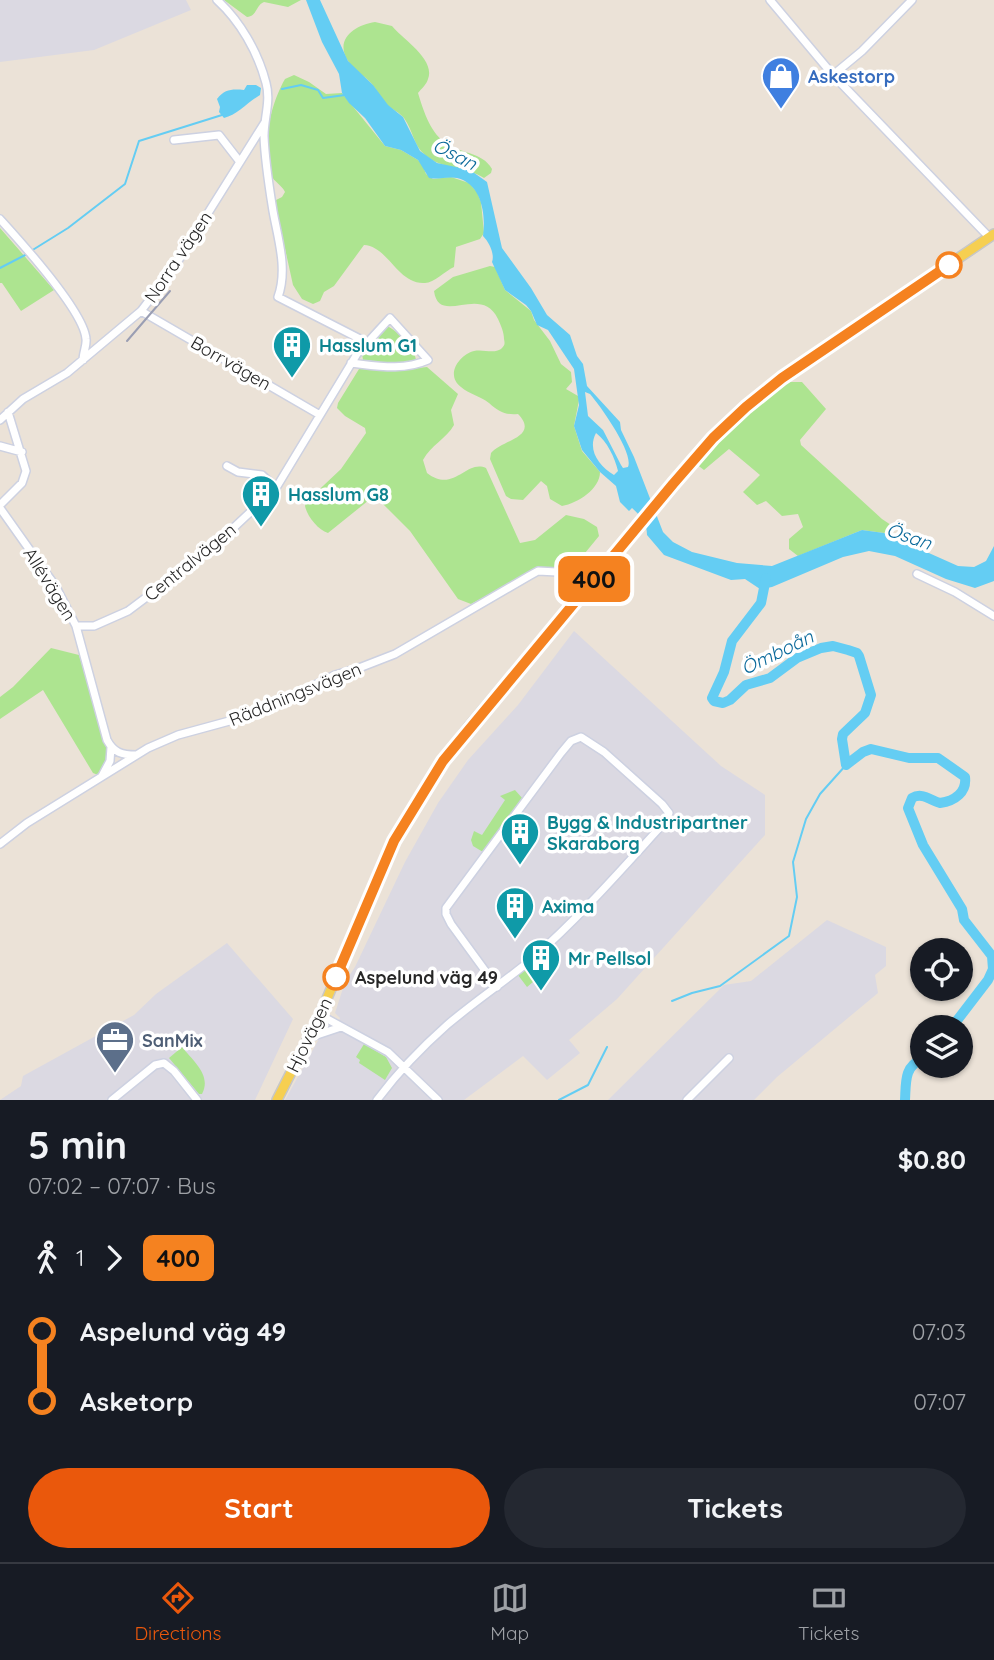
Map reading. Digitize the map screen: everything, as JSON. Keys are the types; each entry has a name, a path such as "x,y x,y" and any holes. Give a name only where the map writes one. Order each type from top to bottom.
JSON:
{"main road":[{"name":"Hjovägen","path":"277,1100 320,1015 377,876 417,800 470,725 713,438 746,407 782,378 992,236"}],"street":[{"path":"217,0 237,22 266,81 269,99 265,122 267,172 283,271 278,297 366,342"},
{"path":"770,0 833,75 992,236"},
{"path":"833,75 862,51 912,0"},
{"name":"Norra vägen","path":"0,420 23,398 60,378 141,311 173,269 265,122"},
{"path":"173,140 219,135 240,162"},
{"path":"0,219 51,278 82,326 86,339 83,360"},
{"name":"Borrvägen","path":"141,311 320,415"},
{"name":"Centralvägen","path":"76,626 94,626 128,611 212,548 276,488 351,363 366,342 390,318 428,359 417,365 400,367 351,363"},
{"name":"Allévägen","path":"8,412 22,452 26,478 0,506 56,587 76,626 111,747"},
{"path":"0,446 22,452"},
{"path":"227,466 238,472 262,475 276,488"},
{"name":"Räddningsvägen","path":"0,844 27,823 137,755 178,735 275,705 335,675 395,654 528,576 538,571 557,572"},
{"path":"917,574 955,592 994,616"},
{"path":"377,1100 404,1066 448,1024 497,987 531,960 594,899 663,824 669,813 662,804 581,737 571,741 446,908 451,924 497,987"},
{"path":"111,747 122,755 137,755"},
{"path":"102,776 110,761 111,747"},
{"path":"320,1015 388,1052 438,1100"},
{"path":"308,1038 341,1027"},
{"path":"687,1100 729,1058"},
{"path":"113,1100 155,1065 164,1063 174,1071 197,1100"}],"shaded area":[{"path":"0,0 186,0 191,10 94,50 0,62"},
{"path":"574,631 721,766 765,795 765,835 617,999 569,1040 580,1053 547,1080 523,1056 464,1100 285,1100 320,1037 333,1034 340,1018 335,1013 345,982 438,803 468,760 518,705"},
{"path":"827,920 886,947 886,966 875,975 878,993 777,1077 754,1100 608,1100 724,985 751,981"},
{"path":"227,943 293,1019 255,1100 0,1100 21,1086 23,1076 134,1015 156,994"}],"green space":[{"path":"224,0 301,0 288,7 264,2 253,15 247,17"},
{"path":"375,22 392,26 427,64 428,79 418,93 434,132 450,146 488,163 492,169 491,173 484,178 470,171 439,163 425,155 418,147 404,118 387,105 371,83 350,64 344,53 345,40 360,26"},
{"path":"294,75 326,94 342,93 385,146 401,150 418,160 426,174 433,179 451,177 469,183 477,192 481,202 484,233 480,239 456,247 454,267 436,279 425,283 416,282 407,278 380,252 364,245 334,286 324,292 320,301 313,304 302,299 293,285 275,203 285,192 271,175 267,152 275,100 285,79"},
{"path":"0,228 54,290 21,311 0,283"},
{"path":"490,266 495,267 505,290 531,311 561,364 571,372 572,382 566,389 578,396 579,400 574,426 582,451 600,472 592,489 581,498 562,506 550,499 547,486 541,481 523,500 506,496 490,459 491,453 522,433 524,422 518,414 502,412 464,389 454,377 456,366 468,353 501,349 504,344 503,334 491,309 482,304 444,306 437,301 434,291 453,277"},
{"path":"387,326 405,340 416,360 400,364 363,360 362,353"},
{"path":"427,367 458,394 451,410 454,425 423,460 427,473 445,480 472,468 486,468 520,543 535,540 566,515 584,519 597,527 599,536 576,564 565,569 539,568 471,604 458,599 410,531 378,499 369,500 328,533 313,522 306,510 306,502 341,469 366,433 365,428 337,408 359,369 400,370"},
{"path":"783,382 802,382 826,409 800,440 801,445 894,527 884,533 862,530 798,556 789,549 789,539 803,527 798,514 782,516 766,501 757,505 743,492 760,475 729,449 704,470 696,464 723,433"},
{"path":"51,648 79,655 107,746 105,764 98,775 93,773 43,690 0,719 0,697"},
{"path":"515,790 523,799 483,852 473,846 471,840 474,831 482,835 505,800 500,796"},
{"path":"548,951 558,961 527,987 518,975"},
{"path":"364,1044 386,1057 392,1068 385,1080 359,1063 360,1060 356,1057"},
{"path":"182,1047 203,1074 205,1081 202,1094 199,1094 169,1058"}],"water":[{"path":"306,0 320,0 348,61 373,85 388,105 403,117 420,151 437,163 470,170 487,182 502,248 547,315 570,335 577,356 583,364 587,386 620,422 663,532 673,542 692,552 737,563 772,566 862,530 884,533 958,566 974,567 986,561 994,546 994,581 975,588 946,579 895,556 869,551 843,557 772,587 760,589 745,579 731,580 664,555 647,535 641,517 620,502 616,486 582,450 574,426 579,405 574,369 548,330 537,325 526,305 505,290 492,262 491,248 483,236 483,210 477,193 465,181 457,178 429,178 418,160 401,150 385,146 365,118 342,93 339,74 322,42","holes":["585,392 595,400 615,430 629,460 628,467 623,468 603,430 588,416","596,433 613,455 618,471 614,475 596,457 593,445"]},
{"path":"247,85 261,88 260,95 224,118 219,112 217,99 229,90 244,90"}],"waterway":[{"path":"282,89 301,85 318,90 323,98 345,95"},
{"path":"31,251 68,228 125,184 139,141 222,115"},
{"path":"0,268 27,254"},
{"name":"Ömboån","path":"766,578 761,603 732,641 724,672 712,698 714,701 723,703 730,700 746,685 770,678 797,658 821,648 833,646 848,650 859,656 871,695 865,713 843,734 846,765 871,749 909,758 938,758 965,777 964,787 955,798 940,803 916,796 912,798 908,808 923,845 962,909 964,920 992,956 993,969 988,980 961,1015"},
{"path":"672,1001 720,986 789,936 797,897 793,862 806,819 820,794 846,765"},
{"path":"559,1100 588,1085 607,1047"},
{"path":"905,1100 910,1069"}],"railway":[{"path":"127,341 170,291"}],"bus line":[{"name":"400","path":"336,977 394,841 443,761 470,725 673,484 713,438 782,378 949,265"}],"place":[{"name":"Askestorp","path":"781,110"},
{"name":"Hasslum G1","path":"292,379"},
{"name":"Hasslum G8","path":"261,528"},
{"name":"Bygg & Industripartner Skaraborg","path":"520,866"},
{"name":"Axima","path":"515,940"},
{"name":"Aspelund väg 49","path":"336,977"},
{"name":"Mr Pellsol","path":"541,992"},
{"name":"SanMix","path":"115,1074"}],"water label":[{"name":"Ösan","path":"455,154"},
{"name":"Ösan","path":"909,536"}]}
